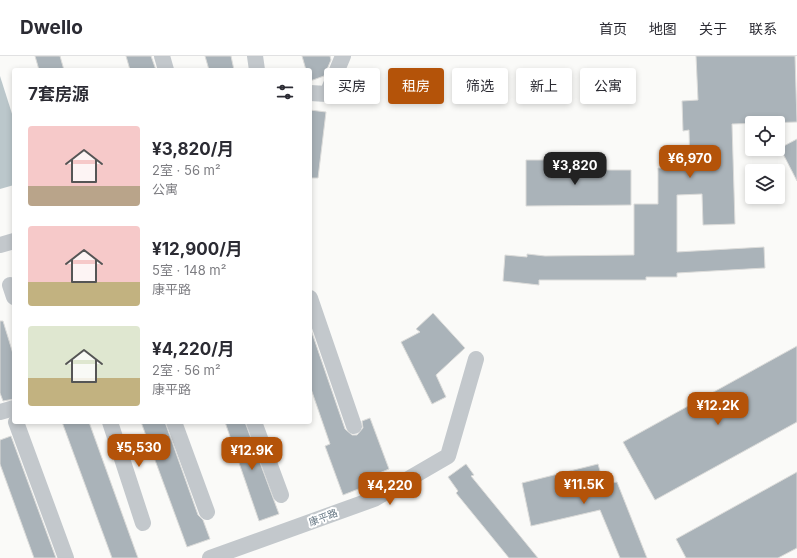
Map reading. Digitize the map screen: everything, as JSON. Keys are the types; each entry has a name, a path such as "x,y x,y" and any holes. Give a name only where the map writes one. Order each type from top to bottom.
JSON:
{"street":[{"path":"162,56 165,68"},
{"path":"255,56 257,68"},
{"path":"312,93 327,94 343,56"},
{"path":"0,245 12,242"},
{"path":"312,304 354,426"},
{"name":"康平路","path":"210,558 374,499 448,456 476,359"},
{"path":"15,424 66,558"},
{"path":"111,424 143,523"},
{"path":"175,424 207,512"},
{"path":"255,424 281,495"}],"shaded area":[{"path":"0,76 12,114 12,186 0,189"}],"building":[{"path":"35,56 60,56 63,68 38,68"},
{"path":"126,56 151,56 155,68 129,68"},
{"path":"205,56 231,56 234,68 208,68"},
{"path":"302,56 330,56 331,60 328,68 324,68 324,76 312,80 312,68 305,68"},
{"path":"696,56 795,56 797,122 785,122 785,116 745,116 745,124 732,124 735,224 703,225 702,194 677,195 677,252 764,247 765,268 677,273 677,277 646,277 646,280 539,280 539,285 503,281 505,255 527,257 527,254 545,256 634,255 634,204 658,204 658,168 690,168 689,130 683,131 682,101 698,100"},
{"path":"312,110 326,112 318,178 312,178"},
{"path":"797,139 797,181 784,156 785,145"},
{"path":"526,160 565,160 565,170 631,170 631,205 526,206"},
{"path":"433,313 465,348 436,375 446,397 432,404 401,342 420,332 416,329"},
{"path":"0,321 3,321 12,350 12,399 3,401 0,393"},
{"path":"312,333 345,429 352,435 357,435 363,428 362,421 370,418 389,469 372,476 374,483 343,495 325,446 330,444 312,392"},
{"path":"797,346 797,422 655,500 623,442"},
{"path":"63,424 90,424 138,558 112,558"},
{"path":"142,424 166,424 198,515 203,520 210,539 187,547"},
{"path":"226,424 246,424 279,514 259,521"},
{"path":"11,436 56,558 34,558 0,464 0,440"},
{"path":"466,464 474,475 471,476 538,558 509,558 456,493 458,491 448,477"},
{"path":"598,464 604,485 617,482 647,558 620,558 600,510 531,526 522,483"},
{"path":"797,472 797,548 778,558 686,558 676,539"}]}
